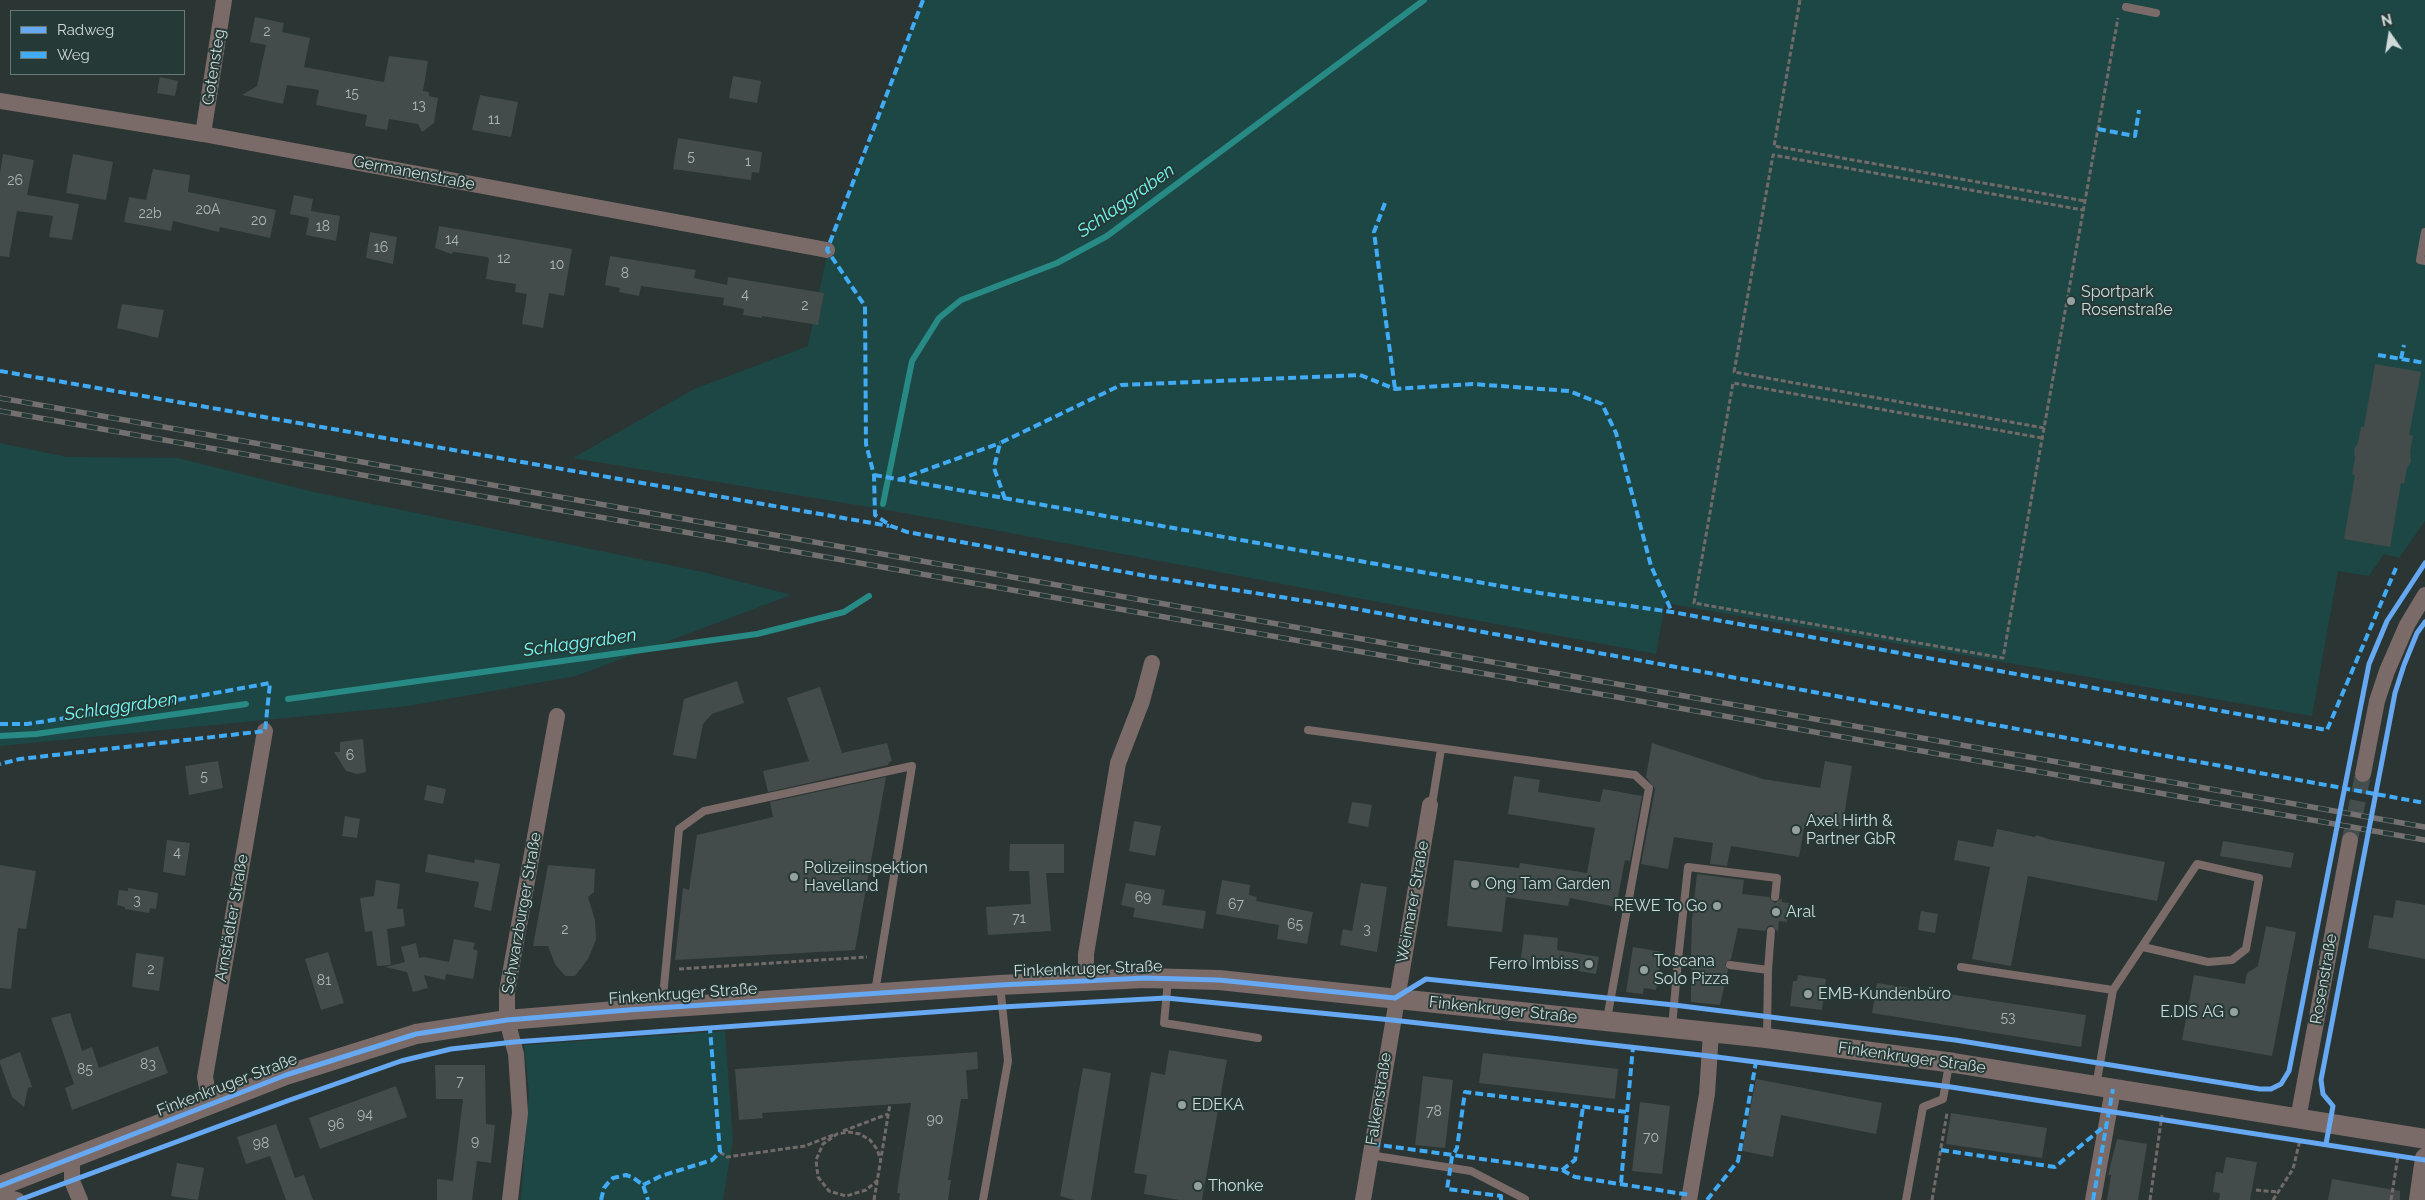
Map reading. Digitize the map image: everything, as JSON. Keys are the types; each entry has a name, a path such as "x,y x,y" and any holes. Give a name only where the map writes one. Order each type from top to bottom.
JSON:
{"street":[{"name":"Gotensteg","path":"203,134 224,0"},
{"name":"Germanenstraße","path":"0,101 203,134 827,250"},
{"path":"2363,774 2377,700 2387,671 2407,625 2425,595"},
{"name":"Finkenkruger Straße","path":"1086,980 1086,954 1118,763 1142,701 1152,663"},
{"name":"Schwarzburger Straße","path":"510,1200 520,1113 516,1054 507,1020 507,992 557,716"},
{"name":"Arnstädter Straße","path":"210,1105 205,1078 264,731"},
{"name":"Weimarer Straße","path":"1395,998 1430,805"},
{"name":"Rosenstraße","path":"2298,1119 2350,840"},
{"name":"Finkenkruger Straße","path":"0,1186 286,1075 416,1034 507,1020 662,1008 1000,985 1168,978 1219,980 1766,1038 1949,1062 2425,1139"},
{"name":"Falkenstraße","path":"1363,1200 1395,998"},
{"path":"1688,1200 1707,1094 1711,1032"},
{"path":"2093,1200 2105,1087"},
{"path":"72,1158 72,1181 80,1200"},
{"path":"2418,1200 2425,1158"},
{"path":"0,1196 17,1200"}],"lane":[{"path":"2123,8 2156,13"},
{"path":"2425,232 2420,260 2425,261"},
{"path":"1308,730 1635,776 1649,788 1606,1021"},
{"path":"1430,805 1433,798 1441,748"},
{"path":"662,1008 679,829 704,811 912,766 874,994"},
{"path":"2105,1087 2113,990 2197,864 2259,878 2246,949 2232,960 2208,962 2143,947"},
{"path":"1672,1028 1688,867 1777,878 1775,898"},
{"path":"1766,1038 1770,931"},
{"path":"1678,960 1691,961"},
{"path":"1730,965 1768,970"},
{"path":"1961,967 2113,990"},
{"path":"1168,978 1164,1023 1258,1038"},
{"path":"983,1200 1008,1061 1000,985"},
{"path":"1906,1200 1923,1107 1943,1099 1949,1062"},
{"path":"1370,1155 1471,1171 1525,1200"}],"path":[{"path":"1800,0 1774,146 2085,201"},
{"path":"2042,438 1733,383 1694,603 2003,658 2083,210 2123,8"},
{"path":"2044,428 1734,372 1735,363 1773,155 2083,210"},
{"path":"666,970 880,956"},
{"path":"874,1200 890,1104"},
{"path":"1932,1200 1948,1105"},
{"path":"2150,1200 2163,1110"},
{"path":"720,1152 727,1157 805,1146 888,1114"},
{"path":"878,1180 866,1190 846,1196 829,1191 818,1177 816,1160 823,1144 837,1134 849,1132 860,1134 870,1140 877,1149 881,1161"},
{"path":"2273,1200 2293,1168 2300,1140"},
{"path":"2391,1200 2398,1156"},
{"path":"2256,1190 2278,1192"}],"shaded area":[{"path":"923,0 2425,0 2425,521 2399,558 2384,554 2369,576 2338,571 2312,716 1665,603 1656,654 893,511 573,458 694,389 808,346 828,249"},
{"path":"0,443 67,457 178,458 314,492 703,572 791,595 576,676 408,706 0,746"},
{"path":"725,1031 733,1140 723,1200 521,1200 529,1093 524,1045"}],"building":[{"path":"255,17 284,23 282,32 310,38 304,67 384,82 389,56 428,61 423,91 429,92 429,96 438,98 434,123 422,132 418,124 389,119 387,130 365,126 367,115 316,105 319,90 287,85 283,104 242,95 257,86 266,45 250,42"},
{"path":"733,76 761,81 757,103 729,98"},
{"path":"160,77 178,81 175,96 157,93"},
{"path":"480,95 518,102 511,137 472,130"},
{"path":"678,138 762,152 759,173 752,172 751,180 673,169"},
{"path":"3,154 34,160 27,195 79,204 72,240 49,237 53,216 17,211 9,257 0,256 0,173"},
{"path":"73,154 113,162 106,200 66,193"},
{"path":"153,169 190,175 188,192 276,210 270,238 220,227 219,232 173,221 171,231 124,222 129,197 146,200"},
{"path":"294,195 313,199 311,211 340,216 336,241 306,235 309,218 290,214"},
{"path":"439,226 572,249 564,296 549,293 543,328 522,324 527,294 515,292 516,284 486,279 489,259 487,257 454,252 451,254 435,248"},
{"path":"370,232 397,237 393,264 366,258"},
{"path":"610,256 696,270 694,278 727,285 728,277 824,293 818,325 762,316 762,318 743,315 744,309 723,305 724,298 641,286 639,296 619,292 620,288 605,285"},
{"path":"122,304 164,310 158,338 117,328"},
{"path":"2375,364 2421,372 2409,435 2413,436 2410,452 2411,462 2407,468 2404,484 2401,483 2390,547 2344,539 2355,475 2352,474 2355,459 2354,449 2358,443 2361,427 2364,427"},
{"path":"737,681 744,703 712,714 703,724 696,759 673,755 684,699"},
{"path":"820,687 842,753 887,743 892,761 888,765 768,792 763,771 809,761 787,698"},
{"path":"363,739 366,772 357,774 346,771 334,752 340,752 340,742"},
{"path":"1652,743 1763,779 1820,788 1825,761 1852,766 1842,829 1805,823 1799,857 1731,846 1727,866 1710,864 1713,843 1674,837 1668,869 1641,864 1655,789 1646,777"},
{"path":"218,761 223,788 189,795 185,766"},
{"path":"1514,776 1540,780 1538,792 1600,802 1603,789 1642,796 1630,861 1625,860 1616,907 1570,898 1568,906 1506,897 1502,932 1447,926 1454,860 1519,868 1520,863 1587,873 1595,828 1508,814"},
{"path":"886,777 855,950 675,960 683,888 689,890 697,835 773,817 770,802"},
{"path":"427,785 446,789 443,804 424,800"},
{"path":"1352,802 1372,805 1368,827 1348,823"},
{"path":"345,816 360,819 357,838 342,836"},
{"path":"1134,821 1161,826 1155,856 1129,851"},
{"path":"1997,829 2035,837 2036,835 2165,862 2157,901 2028,876 2011,966 1972,959 1990,867 1954,860 1958,840 1993,847"},
{"path":"167,840 190,843 185,876 163,872"},
{"path":"2223,841 2294,853 2291,868 2220,856"},
{"path":"1010,844 1064,844 1064,873 1046,873 1051,931 988,935 986,907 1031,904 1029,871 1009,871"},
{"path":"428,854 474,863 475,859 500,864 491,911 474,907 479,882 425,872"},
{"path":"0,865 36,871 26,929 18,928 11,989 0,988"},
{"path":"548,865 595,869 594,892 588,897 595,920 596,940 588,959 575,976 565,976 555,964 548,946 533,946"},
{"path":"1697,874 1744,880 1742,894 1769,897 1775,903 1782,898 1782,902 1789,903 1787,922 1779,921 1778,932 1772,925 1768,926 1765,931 1738,928 1731,959 1725,964 1728,970 1720,1005 1691,1002 1691,967 1697,961 1691,955 1692,919"},
{"path":"376,880 400,884 397,909 403,909 405,926 387,929 391,965 377,966 372,931 365,932 360,898 374,896"},
{"path":"1222,880 1250,885 1249,895 1257,897 1256,901 1313,912 1307,944 1277,939 1279,925 1216,914"},
{"path":"1126,883 1165,890 1162,905 1206,911 1203,929 1133,917 1135,908 1121,905"},
{"path":"1361,883 1387,887 1377,952 1340,945 1343,929 1352,931"},
{"path":"128,888 158,893 156,909 150,908 149,913 125,909 125,907 117,905 119,890 128,891"},
{"path":"2396,900 2425,905 2425,959 2368,948 2374,915 2393,918"},
{"path":"1921,911 1938,914 1935,933 1918,930"},
{"name":"E.DIS AG","path":"2266,926 2296,932 2272,1056 2182,1040 2194,975 2245,984 2247,973 2258,966"},
{"path":"1524,934 1558,938 1557,950 1599,957 1596,974 1555,967 1520,965"},
{"path":"454,939 475,943 473,949 478,951 473,979 446,974 445,980 424,975 428,988 413,992 407,972 385,967 405,962 401,947 416,943 419,958 424,957 449,962"},
{"name":"Toscana Solo Pizza","path":"1633,947 1662,952 1656,990 1644,988 1643,994 1626,992"},
{"path":"328,952 344,1003 321,1010 305,959"},
{"path":"136,953 164,957 159,991 132,987"},
{"name":"EMB-Kundenbüro","path":"1798,975 1826,979 1822,1010 1790,1006 1793,981 1797,981"},
{"path":"1877,983 2086,1015 2081,1047 1872,1013"},
{"path":"70,1013 82,1051 92,1047 99,1068 158,1046 168,1073 72,1110 65,1088 74,1084 51,1018"},
{"name":"EDEKA","path":"1169,1050 1227,1060 1202,1200 1179,1200 1144,1194 1147,1175 1134,1173 1151,1072 1165,1075"},
{"path":"20,1052 32,1087 28,1088 24,1107 12,1097 0,1063 0,1060"},
{"path":"977,1052 978,1069 966,1070 968,1099 961,1099 948,1180 951,1180 948,1200 899,1200 900,1193 897,1193 911,1103 762,1113 763,1118 739,1120 735,1069"},
{"path":"1483,1053 1618,1069 1615,1099 1479,1083"},
{"path":"435,1065 485,1065 486,1124 495,1125 491,1163 477,1161 472,1200 437,1200 437,1179 453,1181 463,1099 436,1099"},
{"path":"1083,1068 1111,1073 1091,1200 1074,1200 1060,1196"},
{"path":"1423,1076 1453,1080 1445,1148 1415,1145"},
{"path":"1756,1079 1882,1103 1876,1134 1781,1115 1773,1157 1742,1151"},
{"path":"396,1086 407,1117 320,1149 309,1118"},
{"path":"1640,1102 1670,1106 1662,1174 1632,1171"},
{"path":"1951,1113 2047,1128 2042,1158 1946,1144"},
{"path":"276,1124 295,1178 304,1175 313,1200 286,1200 270,1156 246,1164 237,1137"},
{"path":"2117,1139 2147,1144 2138,1200 2107,1200 2111,1175 2108,1175"},
{"path":"2226,1157 2257,1162 2250,1200 2219,1200 2220,1193 2213,1192 2216,1172 2223,1173"},
{"path":"177,1163 204,1168 198,1200 171,1196"},
{"path":"2332,1179 2400,1191 2400,1200 2328,1200"}],"waterway":[{"name":"Schlaggraben","path":"883,504 912,361 939,318 961,300 1057,263 1107,236 1424,0"},
{"name":"Schlaggraben","path":"288,699 757,634 844,612 869,596"},
{"name":"Schlaggraben","path":"0,736 36,734 246,704"}],"tunnel":[{"path":"2350,840 2363,774"}],"railway":[{"path":"0,398 2425,827"},
{"path":"0,411 2425,840"}],"marked path":[{"path":"923,0 827,250 865,306 866,444 874,475 875,515 891,526 907,532 1152,577 1351,608 2425,803"},
{"path":"2098,129 2135,136 2139,110"},
{"path":"1385,203 1374,232 1395,389"},
{"path":"2401,359 2404,345"},
{"path":"2378,355 2425,363"},
{"path":"0,371 889,526"},
{"path":"1005,499 994,468 1000,443 1121,385 1360,375 1395,389 1473,384 1569,391 1602,404 1616,433 1651,566 1672,612"},
{"path":"898,480 1000,443"},
{"path":"874,475 1540,593 1672,612 2327,730 2396,568"},
{"path":"0,724 27,724 144,706 270,683 265,731 20,759 0,764"},
{"path":"643,1185 661,1176 712,1160 720,1152 710,1029"},
{"path":"1627,1112 1633,1047"},
{"path":"1707,1200 1738,1161 1756,1062"},
{"path":"2093,1200 2113,1089"},
{"path":"1501,1200 1501,1196 1447,1189 1452,1157 1457,1148 1465,1092 1627,1112 1621,1184"},
{"path":"1562,1170 1575,1160 1583,1107"},
{"path":"1941,1150 2055,1167 2107,1124"},
{"path":"1372,1144 1562,1170 1575,1177 1690,1195"},
{"path":"601,1200 604,1188 608,1183 613,1178 626,1175 643,1185 648,1200"}],"cycle path":[{"path":"0,1186 286,1075 416,1034 507,1020 628,1010 1000,985 1145,978 1219,980 1395,998 1426,979 1674,1005 1955,1040 2260,1089 2271,1089 2281,1084 2289,1071 2369,664 2387,621 2425,563"},
{"path":"2326,1144 2333,1106 2323,1094 2321,1080 2395,693 2417,633 2425,622"},
{"path":"19,1200 401,1061 451,1049 514,1042 1002,1007 1166,998 1392,1020 1709,1056 1951,1087 2425,1160"}],"place":[{"name":"Sportpark Rosenstraße","path":"2071,301"},
{"name":"Axel Hirth & Partner GbR","path":"1796,830"},
{"name":"Polizeiinspektion Havelland","path":"794,877"},
{"name":"Ong Tam Garden","path":"1475,884"},
{"name":"REWE To Go","path":"1717,906"},
{"name":"Aral","path":"1776,912"},
{"name":"Ferro Imbiss","path":"1589,964"},
{"name":"Toscana Solo Pizza","path":"1644,970"},
{"name":"EMB-Kundenbüro","path":"1808,994"},
{"name":"E.DIS AG","path":"2234,1012"},
{"name":"EDEKA","path":"1182,1105"},
{"name":"Thonke","path":"1198,1186"}]}
